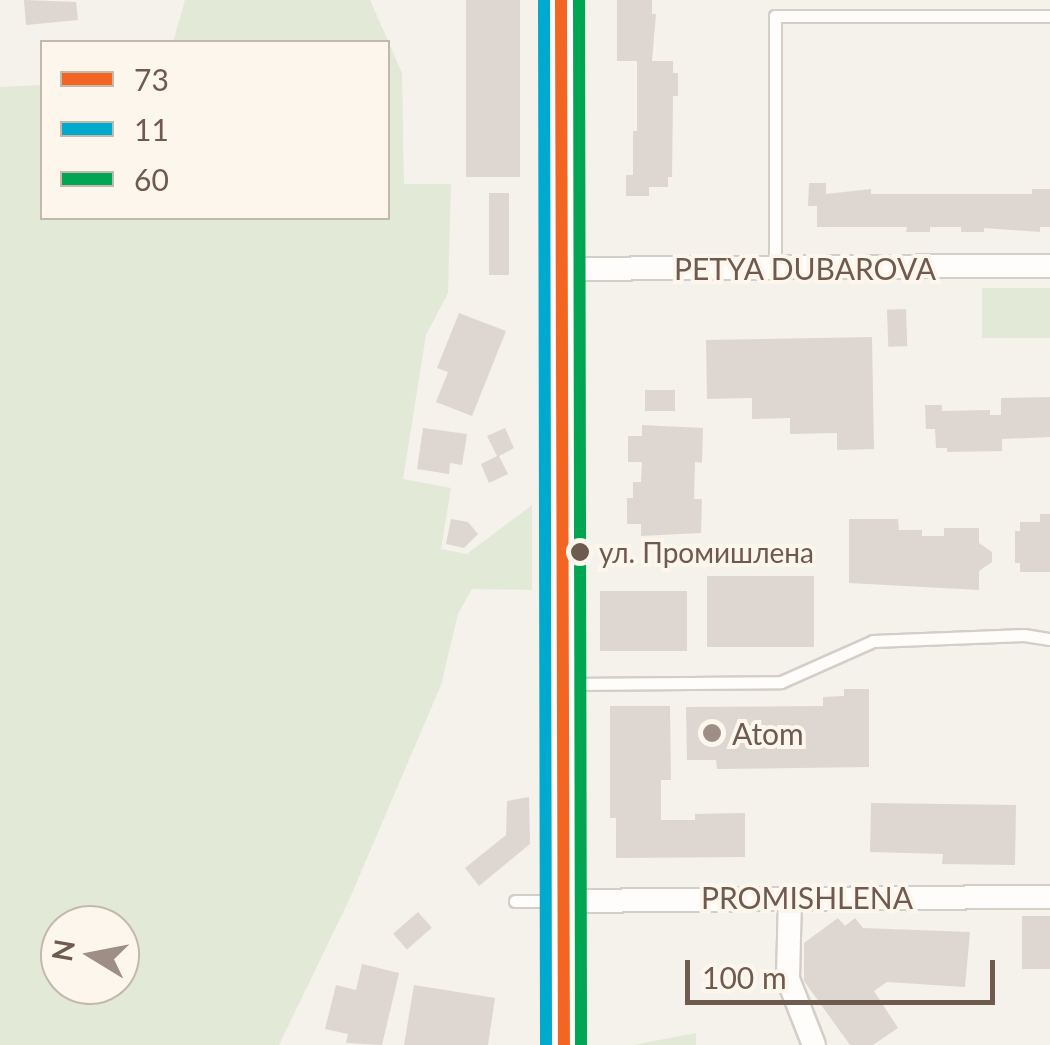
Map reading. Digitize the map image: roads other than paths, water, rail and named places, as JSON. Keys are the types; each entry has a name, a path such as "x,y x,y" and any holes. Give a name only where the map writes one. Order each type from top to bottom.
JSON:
{"street":[{"path":"561,0 564,1045"},
{"name":"PETYA DUBAROVA","path":"560,270 1050,266"},
{"path":"790,896 788,979 814,1045"},
{"name":"PROMISHLENA","path":"565,900 1050,897"}],"lane":[{"path":"776,268 775,16 1050,16"},
{"path":"563,684 781,682 873,642 1024,635 1050,639"},
{"path":"515,901 565,900"}],"place":[{"name":"ул. Промишлена","path":"580,552"},
{"name":"Atom","path":"712,733"}]}
